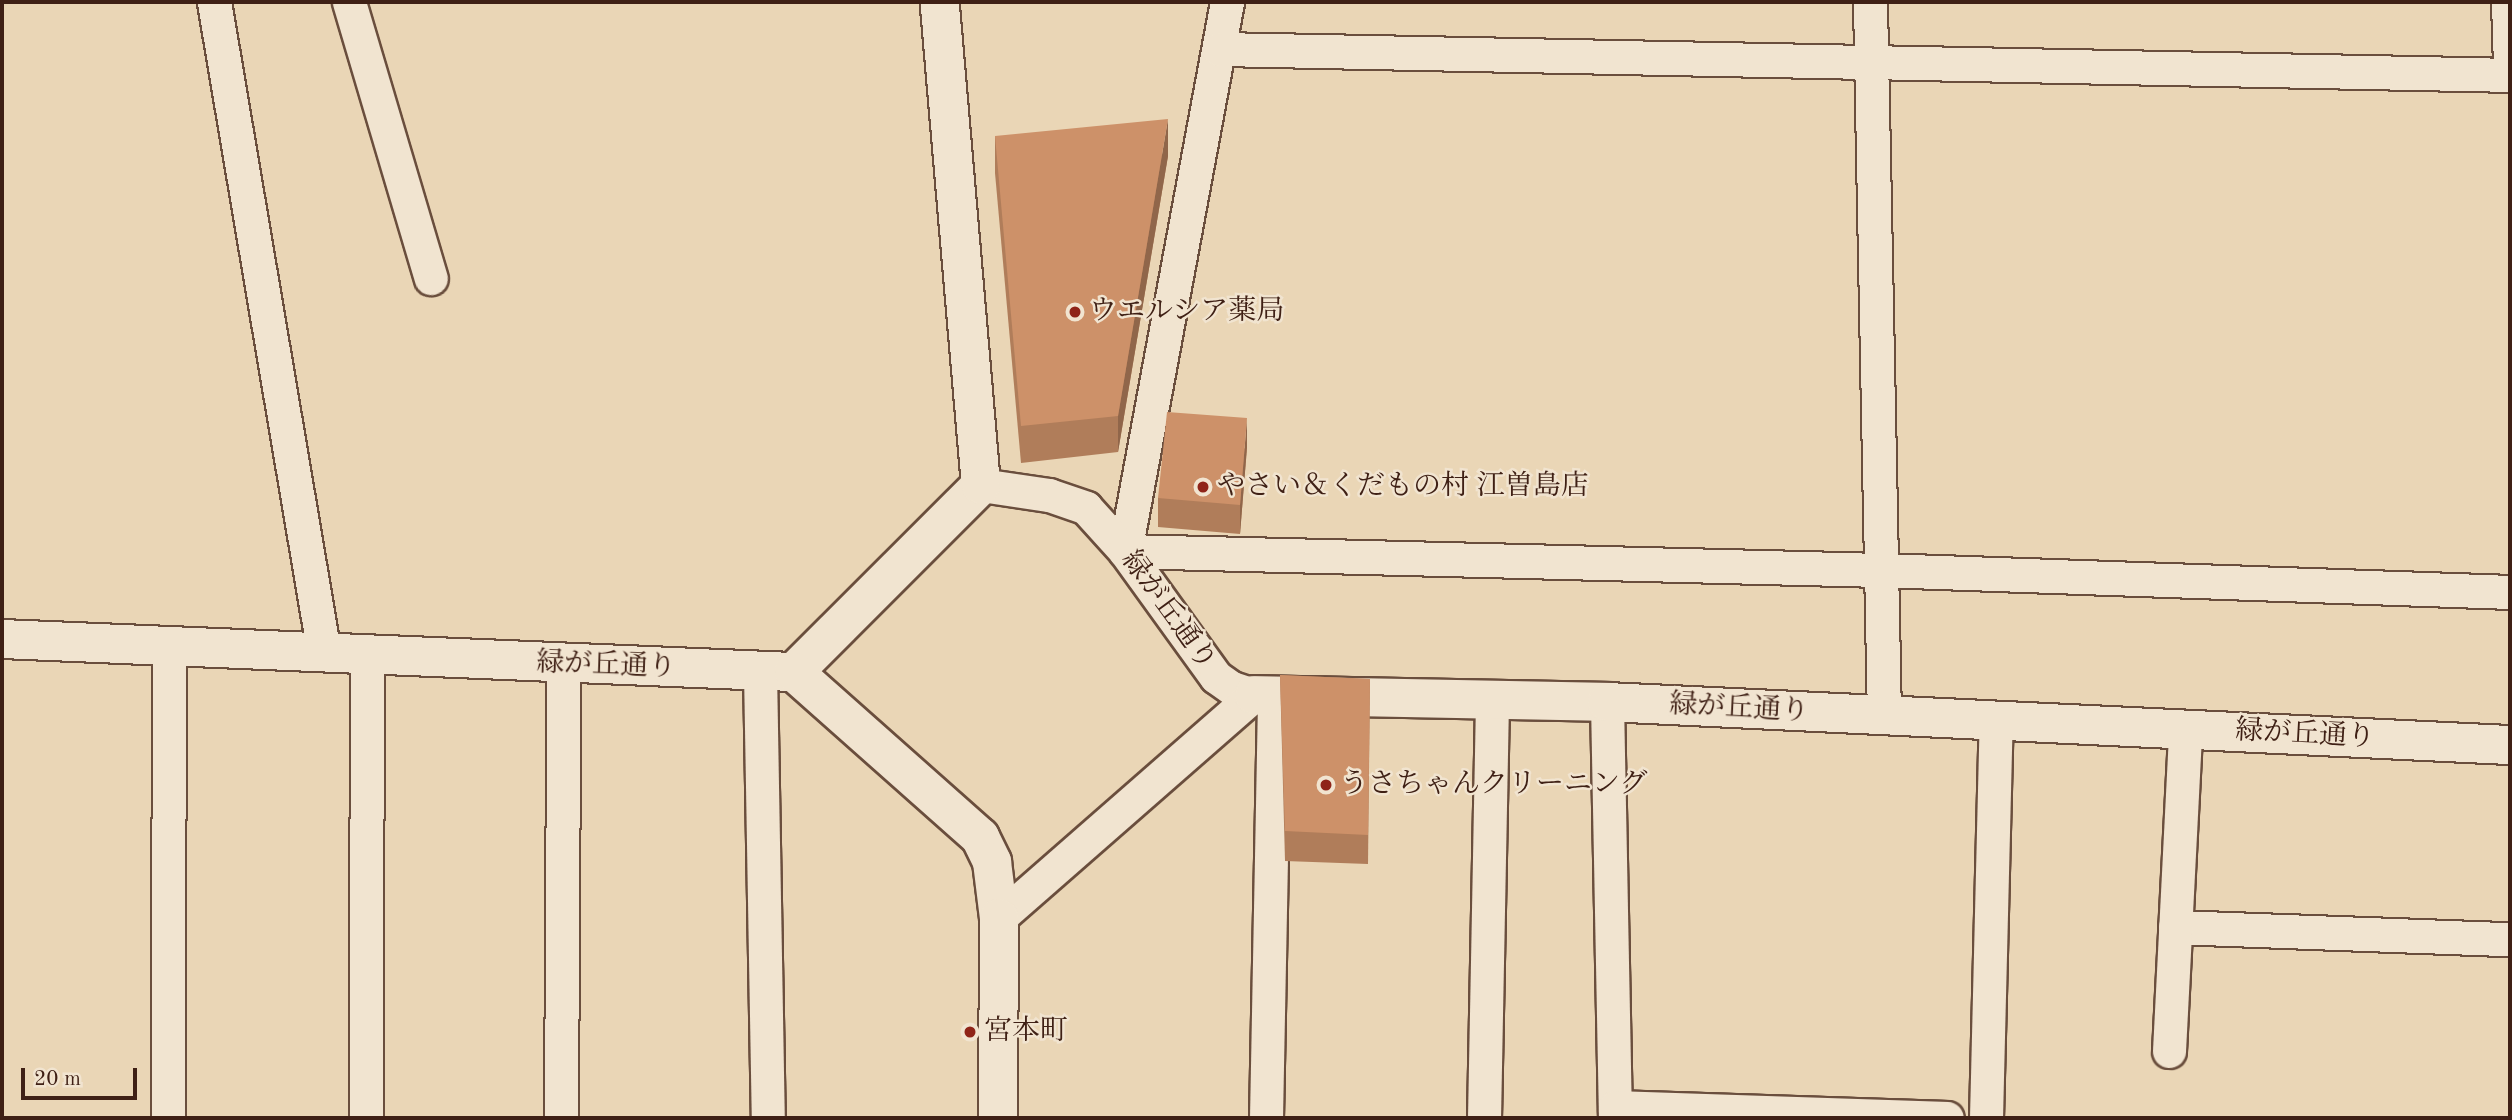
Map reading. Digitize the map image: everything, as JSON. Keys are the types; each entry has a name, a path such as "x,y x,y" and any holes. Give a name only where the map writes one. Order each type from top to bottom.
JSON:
{"street":[{"path":"214,2 324,653"},
{"path":"349,2 431,278"},
{"path":"768,1118 777,672 981,485 940,2"},
{"path":"1227,2 1125,551 1881,570 2510,592"},
{"path":"1870,2 1884,715"},
{"path":"2508,2 2510,66"},
{"path":"1219,49 1871,65 2510,75"},
{"name":"緑が丘通り","path":"981,485 1070,500 1086,508 1125,551 1216,677 1232,688 1264,695 1607,702 2510,745"},
{"name":"緑が丘通り","path":"2,639 777,672"},
{"path":"168,1118 169,646"},
{"path":"366,1118 368,655"},
{"path":"561,1118 564,664"},
{"path":"777,672 980,837 992,862 997,886 998,1118"},
{"path":"999,918 1264,695"},
{"path":"1264,695 1266,1118"},
{"path":"1484,1118 1492,700"},
{"path":"1607,702 1615,1113 1947,1118"},
{"path":"1986,1118 1996,721"},
{"path":"2169,1051 2185,730"},
{"path":"2175,927 2510,939"}],"building":[{"name":"ウエルシア薬局","path":"1168,119 1118,416 1021,426 995,136"},
{"name":"やさい＆くだもの村 江曽島店","path":"1167,412 1247,418 1240,505 1158,498"},
{"name":"うさちゃんクリーニング","path":"1280,675 1370,679 1368,835 1285,831"}],"place":[{"name":"ウエルシア薬局","path":"1075,312"},
{"name":"やさい＆くだもの村 江曽島店","path":"1203,487"},
{"name":"うさちゃんクリーニング","path":"1326,785"},
{"name":"宮本町","path":"970,1032"}]}
